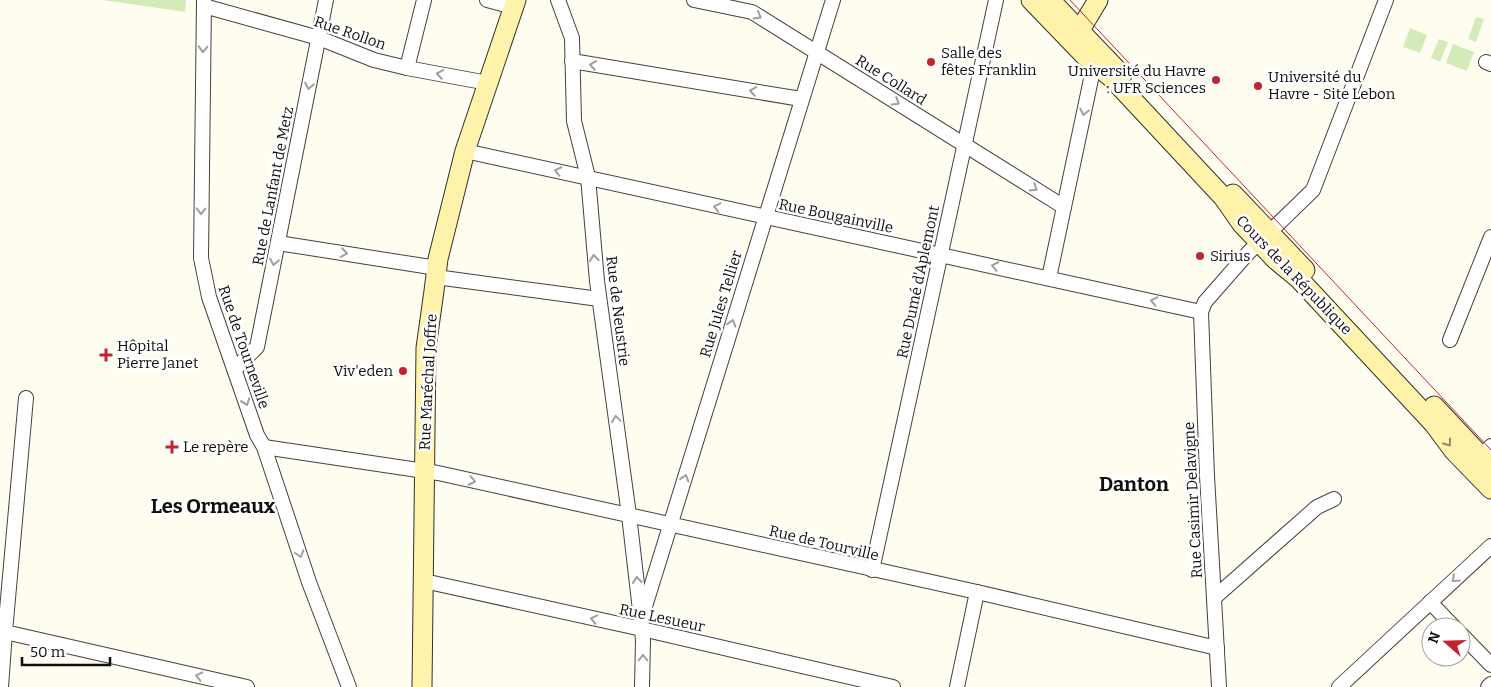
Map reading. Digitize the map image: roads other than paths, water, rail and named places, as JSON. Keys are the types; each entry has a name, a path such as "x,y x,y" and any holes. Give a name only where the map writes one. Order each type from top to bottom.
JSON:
{"main road":[{"name":"Cours de la République","path":"1032,0 1075,35 1264,238 1276,260 1299,279 1358,341 1434,424 1449,445 1483,459 1491,490"},
{"name":"Cours de la République","path":"1050,0 1094,65 1112,79 1216,190 1242,224 1264,238"},
{"path":"1075,35 1098,0"},
{"name":"Rue Maréchal Joffre","path":"422,687 426,348 436,272 465,151 515,3"}],"street":[{"name":"Rue de Lanfant de Metz","path":"235,369 257,347 326,0"},
{"path":"407,68 424,0"},
{"path":"487,0 515,3"},
{"name":"Rue de Neustrie","path":"558,0 572,38 574,121 588,177 599,298 642,624"},
{"name":"Rue Collard","path":"694,0 752,12 1064,207"},
{"name":"Rue Jules Tellier","path":"642,624 764,218 833,0"},
{"path":"1201,312 1205,302 1264,238 1314,190 1386,0"},
{"name":"Rue Dumé d'Aplemont","path":"872,570 994,1"},
{"name":"Rue Rollon","path":"204,3 319,38 374,60 488,83"},
{"name":"Rue de Tourneville","path":"204,3 201,258 209,297 257,435 264,447 309,582 349,687"},
{"path":"572,61 802,99"},
{"path":"1049,278 1094,65"},
{"name":"Rue Bougainville","path":"465,151 588,177 764,218 940,254 1201,312"},
{"path":"1450,340 1491,237"},
{"path":"278,243 436,272 599,298"},
{"name":"Rue Casimir Delavigne","path":"1201,312 1219,687"},
{"path":"1,687 4,632 26,398"},
{"name":"Rue de Tourville","path":"264,447 424,470 977,592 1217,648"},
{"path":"1214,598 1317,507 1334,498"},
{"path":"1339,687 1491,546"},
{"name":"Rue Lesueur","path":"424,581 642,624 893,687"},
{"path":"957,687 977,592"},
{"path":"1430,602 1444,617"},
{"path":"642,624 642,687"},
{"path":"4,632 247,687"},
{"path":"1471,644 1491,665"},
{"path":"1488,687 1491,684"}],"tram line":[{"path":"1070,0 1491,450"}],"place":[{"name":"Salle des fêtes Franklin","path":"931,62"},
{"name":"Université du Havre : UFR Sciences","path":"1216,80"},
{"name":"Université du Havre - Site Lebon","path":"1258,86"},
{"name":"Sirius","path":"1200,256"},
{"name":"Hôpital Pierre Janet","path":"106,355"},
{"name":"Viv'eden","path":"403,371"},
{"name":"Le repère","path":"172,447"}],"district":[{"name":"Danton","path":"1134,484"},
{"name":"Les Ormeaux","path":"213,506"}]}
